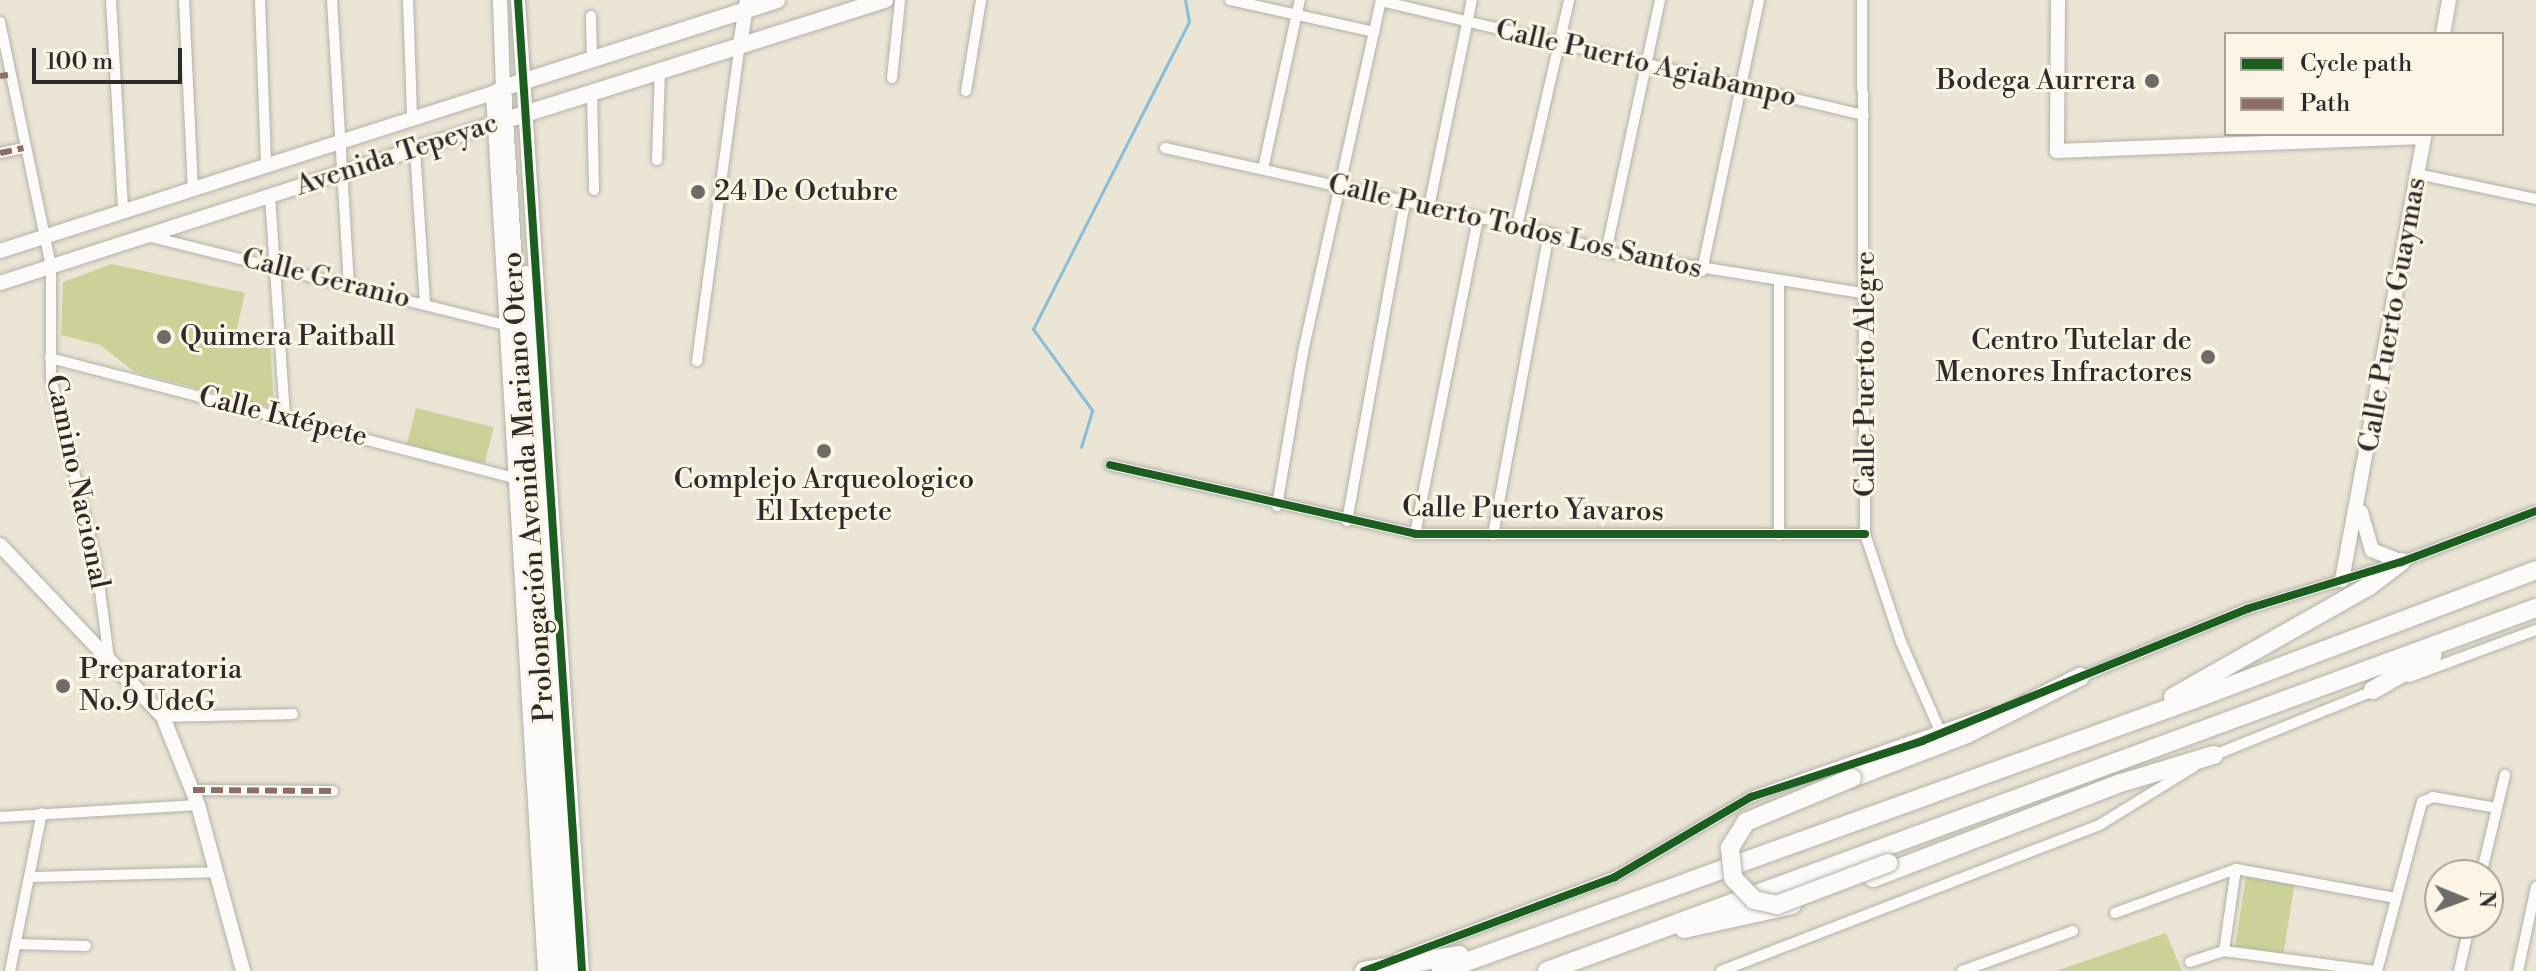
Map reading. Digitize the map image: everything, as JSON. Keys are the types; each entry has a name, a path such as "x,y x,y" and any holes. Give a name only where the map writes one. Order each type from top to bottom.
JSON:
{"highway":[{"path":"2122,724 2369,586 2401,562"},
{"path":"1441,971 2536,570"},
{"path":"1547,971 2536,608"},
{"path":"2373,690 2468,634"},
{"path":"2080,677 2055,694 1967,734 1746,822 1730,848 1733,878 1754,900 1777,905 2066,793 2121,783"},
{"path":"1658,931 1718,924 1813,899 2121,783 2214,755"},
{"path":"2066,793 2112,762"},
{"path":"1364,971 1503,948"}],"main road":[{"name":"Avenida Tepeyac","path":"507,87 746,5 777,0"},
{"name":"Avenida Tepeyac","path":"510,119 885,0"},
{"name":"Prolongación Avenida Mariano Otero","path":"507,87 563,963"},
{"path":"538,555 558,587"},
{"path":"522,589 538,555"},
{"path":"534,796 555,830"},
{"path":"555,830 571,797"}],"street":[{"path":"111,0 123,211"},
{"path":"184,0 193,188"},
{"path":"260,0 266,164"},
{"path":"332,0 349,284"},
{"path":"408,0 412,117"},
{"name":"Prolongación Avenida Mariano Otero","path":"500,0 558,587 582,971"},
{"name":"Prolongación Avenida Mariano Otero","path":"507,87 518,0"},
{"path":"892,78 900,0"},
{"path":"966,91 981,0"},
{"path":"1230,0 1374,32"},
{"path":"1263,169 1300,0"},
{"path":"1429,207 1472,0"},
{"path":"1517,226 1569,0"},
{"path":"1606,252 1660,0"},
{"path":"1702,271 1759,0"},
{"name":"Calle Puerto Alegre","path":"1862,0 1867,294 1865,534 1901,642 1941,733"},
{"path":"2058,0 2057,151 2425,136"},
{"path":"2443,32 2449,0"},
{"path":"1277,506 1338,186 1381,1"},
{"name":"Calle Puerto Agiabampo","path":"1381,1 1864,115"},
{"path":"697,361 746,5"},
{"path":"591,16 592,59"},
{"name":"Camino Nacional","path":"0,22 4,76 51,266 50,358 55,401 96,561 109,659"},
{"path":"657,160 660,71"},
{"name":"Avenida Tepeyac","path":"0,251 507,87"},
{"path":"592,93 594,190"},
{"name":"Avenida Tepeyac","path":"0,283 510,119"},
{"name":"Prolongación Avenida Mariano Otero","path":"510,119 506,325 545,971"},
{"name":"Calle Puerto Guaymas","path":"2342,580 2361,496 2425,136"},
{"path":"0,153 23,148"},
{"name":"Calle Puerto Todos Los Santos","path":"1165,148 1549,233 1606,252 1702,271 1867,294"},
{"path":"415,149 425,303"},
{"path":"2417,174 2536,199"},
{"path":"270,196 285,416"},
{"path":"1347,521 1405,201"},
{"path":"1415,534 1478,218"},
{"path":"1493,535 1549,233"},
{"name":"Calle Geranio","path":"146,236 506,325"},
{"path":"1779,283 1779,535"},
{"name":"Calle Ixtépete","path":"50,358 285,416 515,478"},
{"name":"Calle Puerto Yavaros","path":"1110,465 1277,506 1415,534 1865,534"},
{"name":"Calle Puerto Guaymas","path":"2361,496 2368,543 2381,556 2401,562"},
{"path":"1364,971 1615,877 1751,797 1941,733 2247,609 2401,562 2536,511"},
{"path":"0,545 163,717 195,798 243,971"},
{"path":"1721,971 2101,824 2214,755 2373,690 2536,630"},
{"path":"163,717 293,714"},
{"path":"2485,859 2505,775"},
{"path":"0,817 195,798 333,791"},
{"path":"2190,962 2224,951 2377,971 2422,802 2433,797 2497,808"},
{"path":"10,971 42,813"},
{"path":"2115,913 2236,869 2396,898"},
{"path":"2224,951 2236,869"},
{"path":"30,877 217,872"},
{"path":"2214,877 2233,891"},
{"path":"2518,971 2536,887"},
{"path":"1962,971 2073,931"},
{"path":"2459,971 2466,939"},
{"path":"15,944 86,946"}],"green space":[{"name":"Quimera Paitball","path":"112,264 245,293 236,332 270,339 274,408 135,372 100,345 61,335 63,282"},
{"path":"416,408 494,427 485,463 407,444"},
{"path":"2246,877 2294,885 2283,954 2235,946"},
{"path":"2166,933 2182,971 2056,971"}],"waterway":[{"path":"1081,447 1092,410 1033,329 1189,22 1185,0"}],"marked path":[{"path":"0,76 8,75"},
{"path":"0,153 23,148"},
{"path":"193,790 333,791"}],"cycle path":[{"path":"518,0 582,971"},
{"path":"1110,465 1415,534 1865,534"},
{"path":"1364,971 1615,877 1751,797 1922,741 2247,609 2401,562 2536,511"}],"place":[{"name":"Bodega Aurrera","path":"2152,81"},
{"name":"24 De Octubre","path":"698,192"},
{"name":"Quimera Paitball","path":"164,337"},
{"name":"Centro Tutelar de Menores Infractores","path":"2208,357"},
{"name":"Complejo Arqueologico El Ixtepete","path":"824,451"},
{"name":"Preparatoria No.9 UdeG","path":"63,686"}]}
